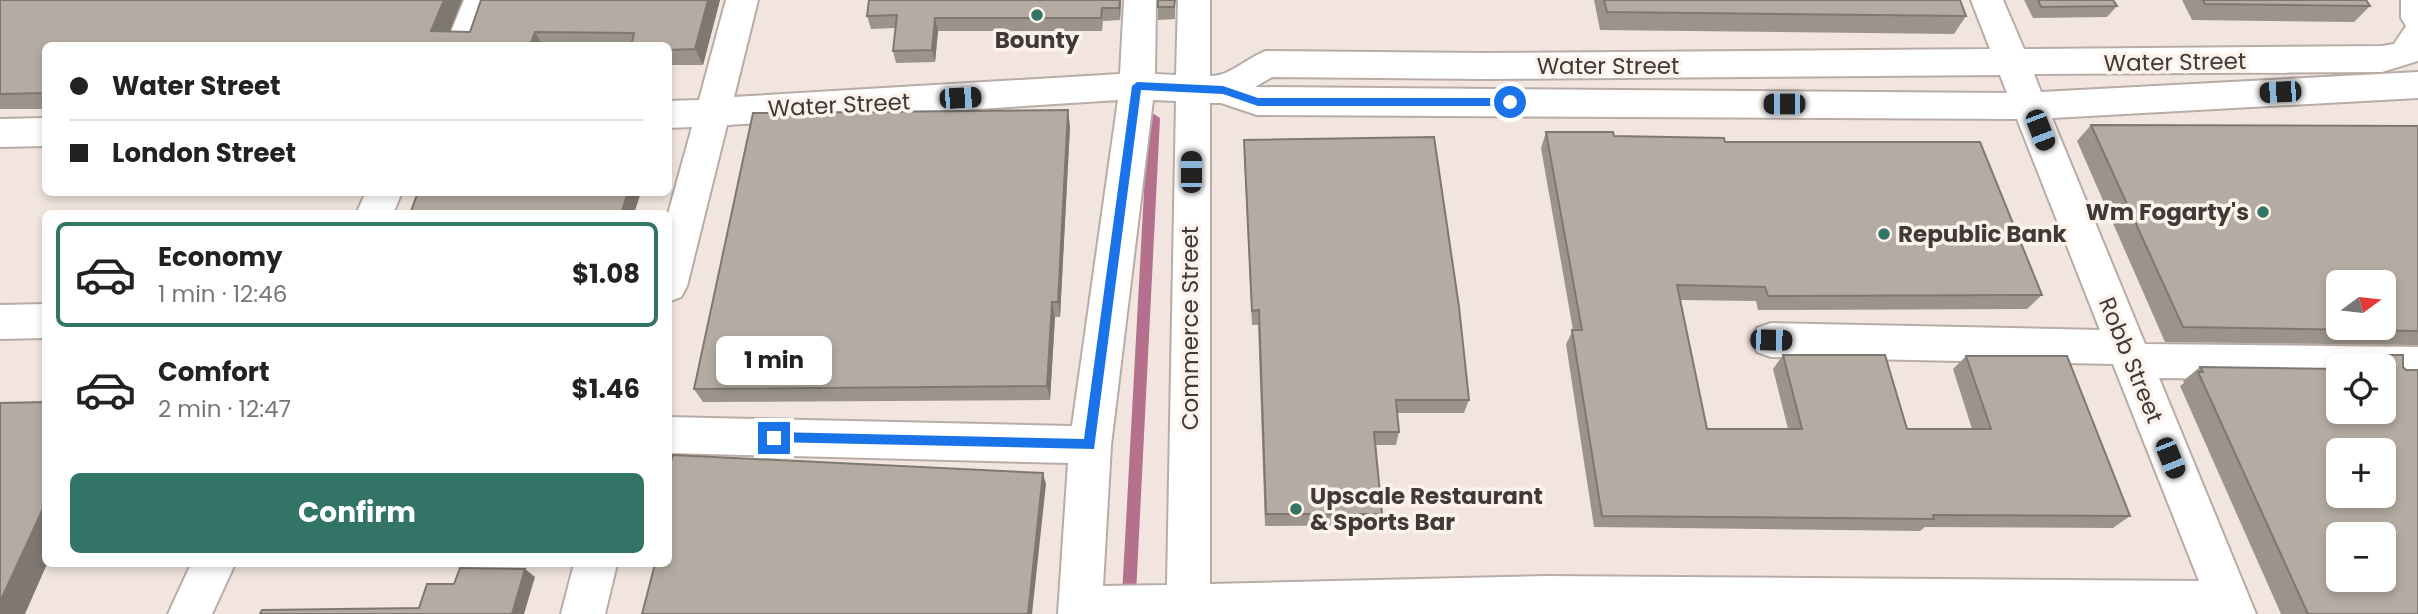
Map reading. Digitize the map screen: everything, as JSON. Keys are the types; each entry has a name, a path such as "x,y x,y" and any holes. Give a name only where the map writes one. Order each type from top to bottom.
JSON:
{"street":[{"path":"464,42 480,0"},
{"path":"672,271 742,0"},
{"path":"1140,0 1137,86 1090,445 1081,611 1547,606 2232,608"},
{"name":"Commerce Street","path":"1188,609 1207,90 1194,0"},
{"path":"1987,0 2030,106"},
{"path":"2417,0 2418,18"},
{"name":"Water Street","path":"1207,90 1266,65 2382,60 2404,54 2418,34"},
{"path":"1482,66 1483,102"},
{"name":"Water Street","path":"672,115 1137,86 1207,90 1258,102 2030,106 2418,85"},
{"name":"Robb Street","path":"2030,106 2232,608"},
{"path":"0,132 42,132"},
{"path":"0,322 42,321"},
{"path":"1771,340 2418,364"},
{"path":"672,435 1090,445"},
{"path":"190,614 212,567"},
{"path":"583,614 595,567"}],"building":[{"path":"0,0 444,0 431,31 470,32 481,0 708,0 695,49 672,50 672,42 632,42 634,33 535,32 531,42 42,42 42,93 0,94"},
{"path":"869,0 1120,0 1119,8 1102,8 1101,18 935,18 932,50 893,51 897,15 867,16"},
{"path":"1158,0 1175,0 1174,7 1158,7"},
{"path":"1604,0 1960,0 1966,16 1607,12"},
{"path":"2038,0 2113,0 2117,6 2041,7"},
{"path":"2203,0 2366,0 2370,6 2205,4"},
{"path":"1068,110 1058,302 1052,302 1047,386 694,389 753,113"},
{"name":"Wm Fogarty's","path":"2091,125 2418,126 2418,331 2396,331 2396,270 2326,270 2326,329 2183,327"},
{"path":"1546,132 1613,132 1614,136 1724,138 1725,142 1980,142 2042,295 1768,296 1765,287 1677,285 1707,429 1802,429 1783,355 1885,355 1907,429 1991,429 1966,356 2067,356 2130,516 1933,515 1934,519 1602,516 1572,330 1582,330"},
{"path":"1434,137 1459,307 1469,400 1396,400 1399,432 1374,432 1382,514 1266,514 1259,310 1252,311 1244,140"},
{"path":"417,196 627,196 622,210 411,210"},
{"path":"2396,355 2403,355 2403,367 2406,370 2418,370 2418,614 2308,614 2198,372 2203,372 2200,367 2326,369 2326,424 2396,424"},
{"path":"42,402 42,511 0,602 0,403"},
{"path":"673,455 1043,473 1028,614 642,614 654,567 672,567"},
{"path":"460,568 525,569 512,614 260,614 262,610 419,608 427,584 454,584"}],"waterway":[{"path":"1128,614 1154,118"}],"place":[{"name":"Bounty","path":"1037,15"},
{"name":"Wm Fogarty's","path":"2263,212"},
{"name":"Republic Bank","path":"1884,234"},
{"name":"Upscale Restaurant & Sports Bar","path":"1296,509"}],"route":[{"path":"774,438 1090,445 1137,86 1223,90 1258,102 1510,102"}]}
